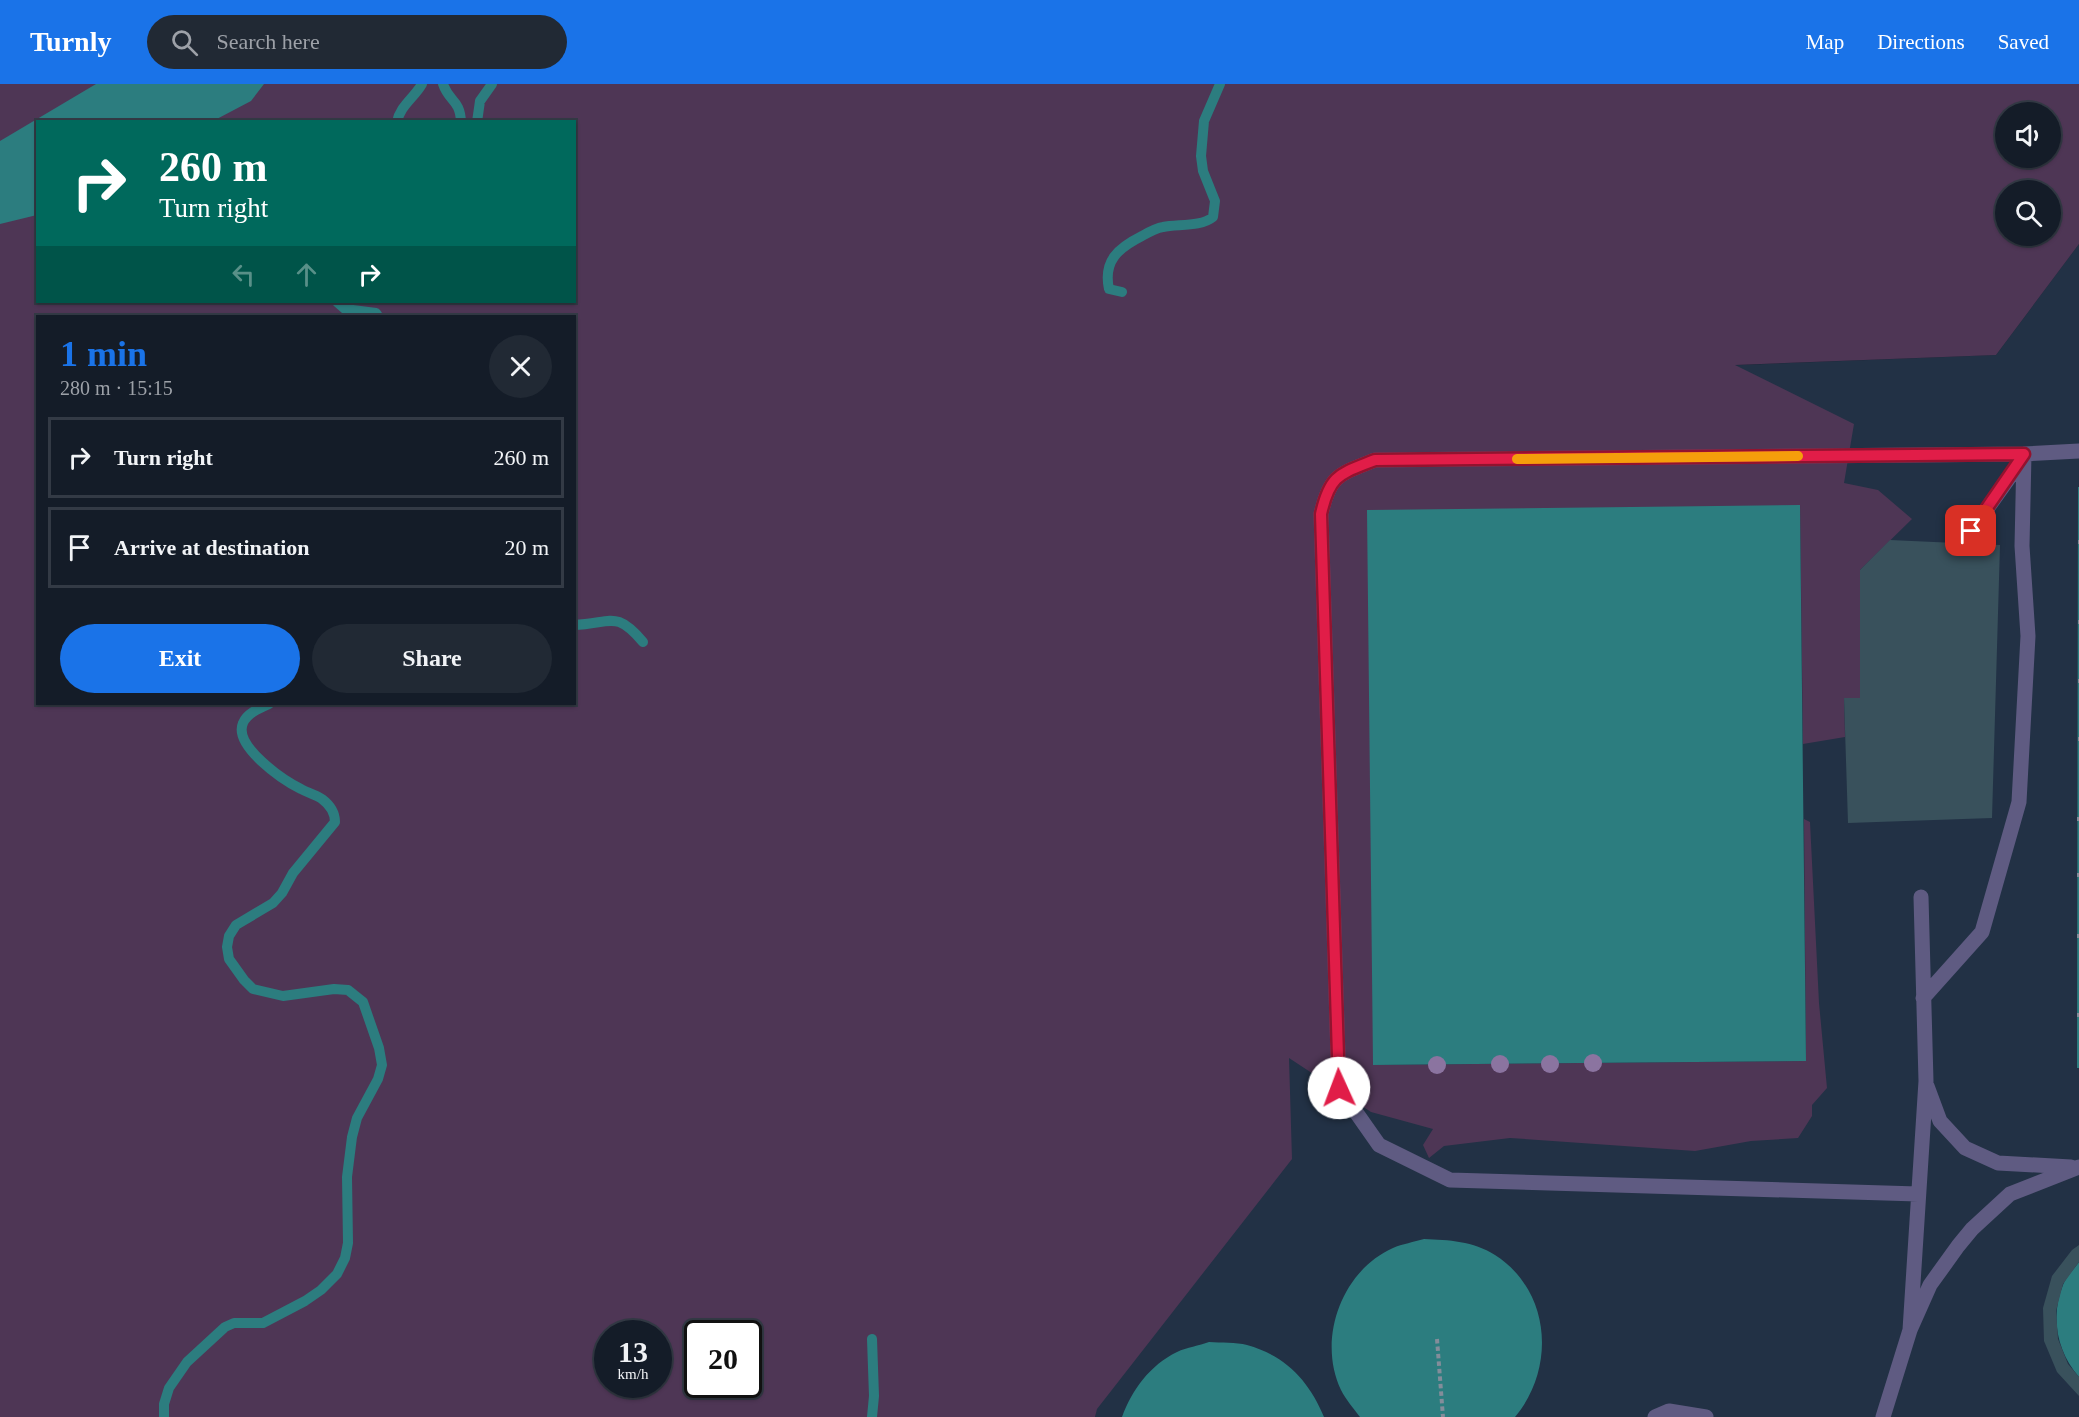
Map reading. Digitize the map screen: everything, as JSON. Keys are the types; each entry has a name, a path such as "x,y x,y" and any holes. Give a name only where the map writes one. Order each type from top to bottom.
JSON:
{"lane":[{"path":"1918,1194 1450,1180 1379,1145 1339,1088 1321,514 1326,491 1341,474 1375,460 2024,455 2079,451"},
{"path":"1971,531 2024,455"},
{"path":"1923,998 1982,932 2019,802 2028,636 2022,546 2024,455"},
{"path":"1910,1330 1926,1081 1921,897"},
{"path":"1926,1081 1940,1121 1965,1148 1998,1163 2078,1167"},
{"path":"1883,1417 1910,1330 1930,1285 1972,1229 2010,1194 2078,1167"},
{"path":"1655,1417 1669,1411 1706,1417"}],"path":[{"path":"1437,1339 1443,1417"}],"shaded area":[{"path":"0,84 2079,84 2079,244 1996,355 1735,365 1854,424 1844,483 1878,490 1912,519 1860,570 1860,698 1844,698 1845,737 1803,744 1800,505 1373,1065 1806,1061 1804,819 1810,822 1819,1003 1827,1088 1812,1105 1812,1116 1798,1138 1751,1141 1695,1151 1510,1138 1444,1146 1429,1158 1423,1145 1433,1129 1371,1112 1289,1058 1292,1159 1097,1409 1095,1417 0,1417"},
{"path":"96,84 264,84 251,101 215,120 36,120 36,215 0,224 0,141"},
{"path":"2079,244 2079,1417 1095,1417 1262,384 1996,355"},
{"path":"2078,487 2079,1068 2077,1068"},
{"path":"1800,505 1806,1061 1373,1065 1367,510"},
{"path":"1424,1239 1461,1242 1487,1250 1514,1270 1528,1289 1537,1309 1541,1331 1541,1354 1537,1376 1528,1397 1515,1417 1360,1417 1341,1390 1334,1370 1333,1329 1338,1309 1347,1290 1375,1259 1393,1248"},
{"path":"2079,1262 2079,1377 2065,1357 2061,1345 2057,1309 2063,1285"},
{"path":"1209,1342 1243,1344 1261,1350 1285,1363 1311,1392 1324,1417 1122,1417 1143,1379 1158,1364 1181,1350"}],"building":[{"path":"1890,540 2000,545 1992,818 1848,823 1844,698 1860,698 1860,570"},
{"path":"2079,1245 2079,1262 2063,1284 2056,1311 2058,1339 2068,1364 2079,1377 2079,1396 2057,1372 2044,1341 2043,1308 2052,1276 2072,1250"}],"waterway":[{"path":"398,120 401,111 422,84"},
{"path":"443,84 459,109 461,120"},
{"path":"477,120 480,101 492,84"},
{"path":"1122,292 1109,289 1108,271 1114,256 1126,245 1158,228 1196,224 1213,217 1215,201 1203,171 1201,156 1204,121 1220,84"},
{"path":"338,303 345,309 377,315"},
{"path":"576,625 605,621 619,622 626,625 643,642"},
{"path":"164,1417 164,1404 169,1388 187,1362 225,1327 234,1323 263,1323 305,1301 321,1290 337,1274 345,1258 348,1243 347,1177 352,1137 357,1118 378,1079 382,1065 379,1048 363,1002 348,990 334,989 283,996 253,989 229,959 227,947 229,936 236,925 273,903 282,893 293,873 335,822 333,812 325,801 293,785 272,770 252,752 245,742 242,732 245,719 254,711 267,705"},
{"path":"872,1339 874,1396 872,1417"}],"slow traffic":[{"path":"1517,459 1798,456"}],"route":[{"path":"1339,1088 1321,514 1326,491 1341,474 1375,460 2024,454 1971,531"}]}
